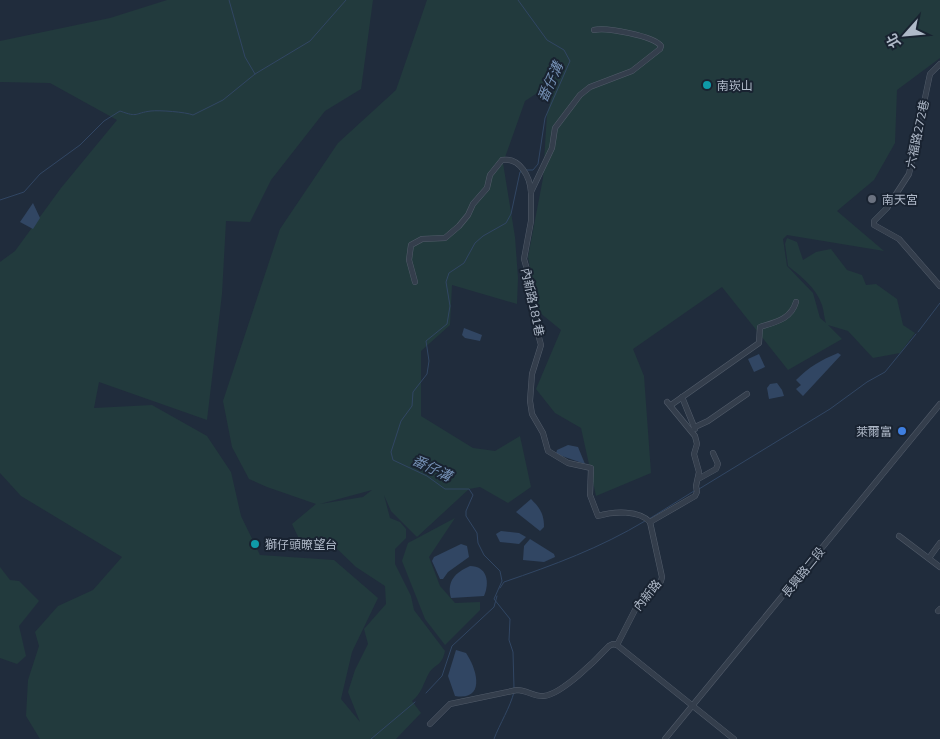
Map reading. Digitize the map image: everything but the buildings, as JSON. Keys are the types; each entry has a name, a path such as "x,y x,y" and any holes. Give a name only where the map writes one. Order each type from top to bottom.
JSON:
{"street":[{"name":"內新路181巷","path":"594,30 600,28 623,31 652,40 661,46 660,50 632,71 586,89 555,128 548,158 531,192 531,221 524,259 532,287 533,315 541,345 532,374 532,414 543,433 548,451 568,463 591,468 590,495 598,516 636,514 644,515 650,522"},
{"name":"六福路272巷","path":"940,64 930,74 909,174 887,208 874,221 874,225 899,240 913,253 940,286"},
{"path":"415,282 409,260 411,245 422,239 445,238 459,226 468,215 473,204 488,188 490,175 502,160 509,160 521,167 530,180 531,192"},
{"path":"650,522 695,496 698,479 699,472 694,454 697,444 693,434 669,403 682,397 759,343 760,327 781,321 794,311 796,302"},
{"path":"695,427 708,421 747,394"},
{"path":"682,397 695,427 693,434"},
{"name":"長興路二段","path":"665,739 940,404"},
{"path":"698,479 716,469 718,464 713,454"},
{"name":"內新路","path":"617,645 628,619 661,581 662,577 650,522"},
{"path":"899,536 940,567"},
{"path":"929,558 940,543"},
{"path":"430,724 450,704 517,690 543,696 586,670 613,644 617,645 693,704 734,739"}],"green space":[{"path":"167,0 373,0 361,89 325,111 271,180 250,222 226,221 222,294 207,420 99,382 94,408 152,405 207,436 231,472 241,516 260,555 334,560 378,598 352,652 341,699 360,722 348,692 355,670 368,644 364,629 386,604 385,586 356,567 332,544 301,543 292,524 316,504 249,479 232,447 223,401 280,229 338,143 396,90 427,0 940,0 940,58 897,90 895,143 874,180 837,211 884,251 787,235 783,239 787,266 813,293 820,318 826,323 822,305 816,293 788,266 785,244 787,238 797,242 803,260 816,252 831,249 847,270 862,275 866,285 876,284 897,299 903,325 915,333 900,353 873,358 848,331 828,325 842,339 788,370 722,287 633,349 644,376 651,473 596,496 581,428 555,413 536,389 561,330 539,312 528,257 543,178 547,113 557,80 525,101 503,163 515,237 518,278 517,304 452,285 450,325 421,351 421,416 473,448 495,451 520,436 531,487 508,503 480,487 469,489 417,537 391,511 384,495 390,518 400,522 406,529 406,538 395,549 395,564 411,596 414,610 445,651 442,659 429,673 420,692 412,701 421,713 396,739 375,739 372,736 374,739 40,739 26,716 28,680 39,646 35,632 58,606 93,590 122,557 21,496 0,473 0,262 15,251 61,188 117,120 50,83 0,82 0,41 110,18","holes":["372,490 363,497 320,504"]},
{"path":"455,518 429,557 440,586 455,603 480,602 480,610 445,645 425,619 402,561 408,543"},
{"path":"0,567 10,580 19,581 39,601 19,626 26,656 17,664 0,658"}],"water":[{"path":"33,203 40,218 33,229 20,222"},
{"path":"464,328 482,335 480,341 465,338 462,335"},
{"path":"838,353 841,355 803,396 796,389 801,385 796,380 816,364"},
{"path":"759,354 765,367 754,372 748,359"},
{"path":"777,383 784,396 769,399 767,388 770,384"},
{"path":"568,445 578,447 585,464 556,454 557,450"},
{"path":"531,499 539,508 544,522 544,527 540,531 516,512"},
{"path":"501,531 519,533 526,537 519,544 500,542 496,534"},
{"path":"530,539 554,554 555,557 544,562 523,560 524,546"},
{"path":"461,544 467,546 469,557 448,572 443,579 440,579 432,561 434,557"},
{"path":"470,566 480,569 486,576 487,585 484,596 451,598 450,587 453,578 460,571"},
{"path":"456,650 466,653 476,675 475,689 471,694 465,696 455,696 448,676"}],"waterway":[{"path":"229,0 245,57 255,74"},
{"path":"0,200 24,192 40,174 80,145 104,121 120,111 134,115 151,111 179,112 193,115 223,100 255,74 310,41 346,0"},
{"name":"番仔溝","path":"518,0 547,40 564,50 570,61 545,118 538,164 533,170 526,170"},
{"name":"番仔溝","path":"514,688 513,652 509,640 510,619 494,599 502,581 500,571 484,555 478,543 477,533 466,516 466,511 473,495 469,489 445,489 427,476 393,460 391,452 401,421 412,406 413,392 427,374 429,361 426,341 447,324 450,306 446,282 449,273 464,263 475,243 483,236 506,223 511,214 520,172 522,171"},
{"path":"918,332 940,303"},
{"path":"699,489 830,409 867,382 885,372 916,334"},
{"path":"649,519 694,491"},
{"path":"500,588 504,582 611,540 645,521"},
{"path":"426,693 442,676 452,646 494,607 497,596"},
{"name":"番仔溝","path":"494,739 514,692"},
{"path":"371,739 415,702"}],"place":[{"name":"南崁山","path":"707,85"},
{"name":"南天宮","path":"872,199"},
{"name":"萊爾富","path":"902,431"},
{"name":"獅仔頭暸望台","path":"255,544"}]}
